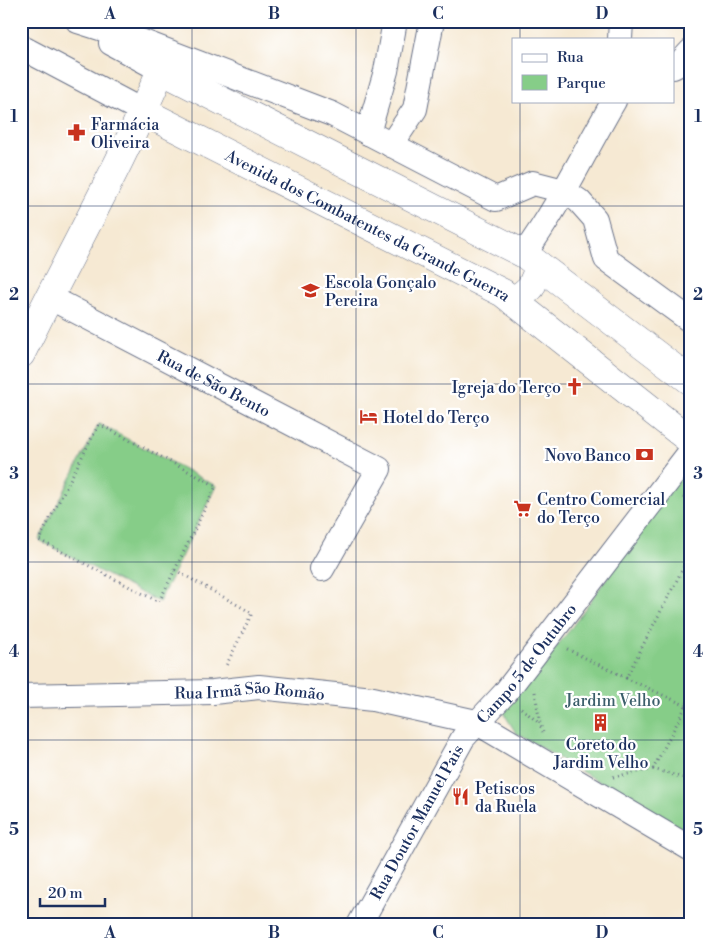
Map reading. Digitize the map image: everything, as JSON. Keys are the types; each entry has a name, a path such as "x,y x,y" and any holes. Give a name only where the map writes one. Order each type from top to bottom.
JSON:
{"main road":[{"path":"21,354 144,112 161,70 525,255 691,381"},
{"name":"Avenida dos Combatentes da Grande Guerra","path":"144,112 502,293 691,441"},
{"path":"486,285 493,264 525,255"},
{"path":"514,302 531,287 525,255"}],"street":[{"path":"72,21 161,70 177,63 196,61"},
{"path":"78,21 196,61 332,114 496,199 533,183 564,191 579,201 595,219 606,259 691,321"},
{"path":"368,133 386,71 395,21"},
{"path":"391,145 415,109 432,21"},
{"name":"Avenida dos Combatentes da Grande Guerra","path":"21,48 144,112"},
{"path":"525,255 564,191 613,102"},
{"name":"Rua de São Bento","path":"49,297 379,469 322,569"},
{"name":"Campo 5 de Outubro","path":"691,451 505,693 476,722 691,849"},
{"name":"Rua Irmã São Romão","path":"21,696 212,692 259,687 373,699 476,722"},
{"name":"Rua Doutor Manuel Pais","path":"359,925 463,738 476,722"}],"path":[{"path":"99,424 216,486 175,570 159,602 39,540 99,424"},
{"path":"626,678 691,553"},
{"path":"175,570 252,613 212,692"},
{"path":"546,638 691,708"},
{"path":"538,685 535,692 540,724 546,740"},
{"path":"653,769 686,706 691,692"},
{"path":"519,706 540,724"},
{"path":"611,778 653,769 691,780"}],"green space":[{"path":"99,424 216,486 159,602 39,540"},
{"name":"Jardim Velho","path":"682,472 691,478 691,836 516,733 503,712 569,631"}],"place":[{"name":"Farmácia Oliveira","path":"77,133"},
{"name":"Escola Gonçalo Pereira","path":"311,291"},
{"name":"Igreja do Terço","path":"575,387"},
{"name":"Hotel do Terço","path":"369,417"},
{"name":"Novo Banco","path":"645,455"},
{"name":"Centro Comercial do Terço","path":"523,508"},
{"name":"Coreto do Jardim Velho","path":"601,723"},
{"name":"Petiscos da Ruela","path":"461,797"}]}
